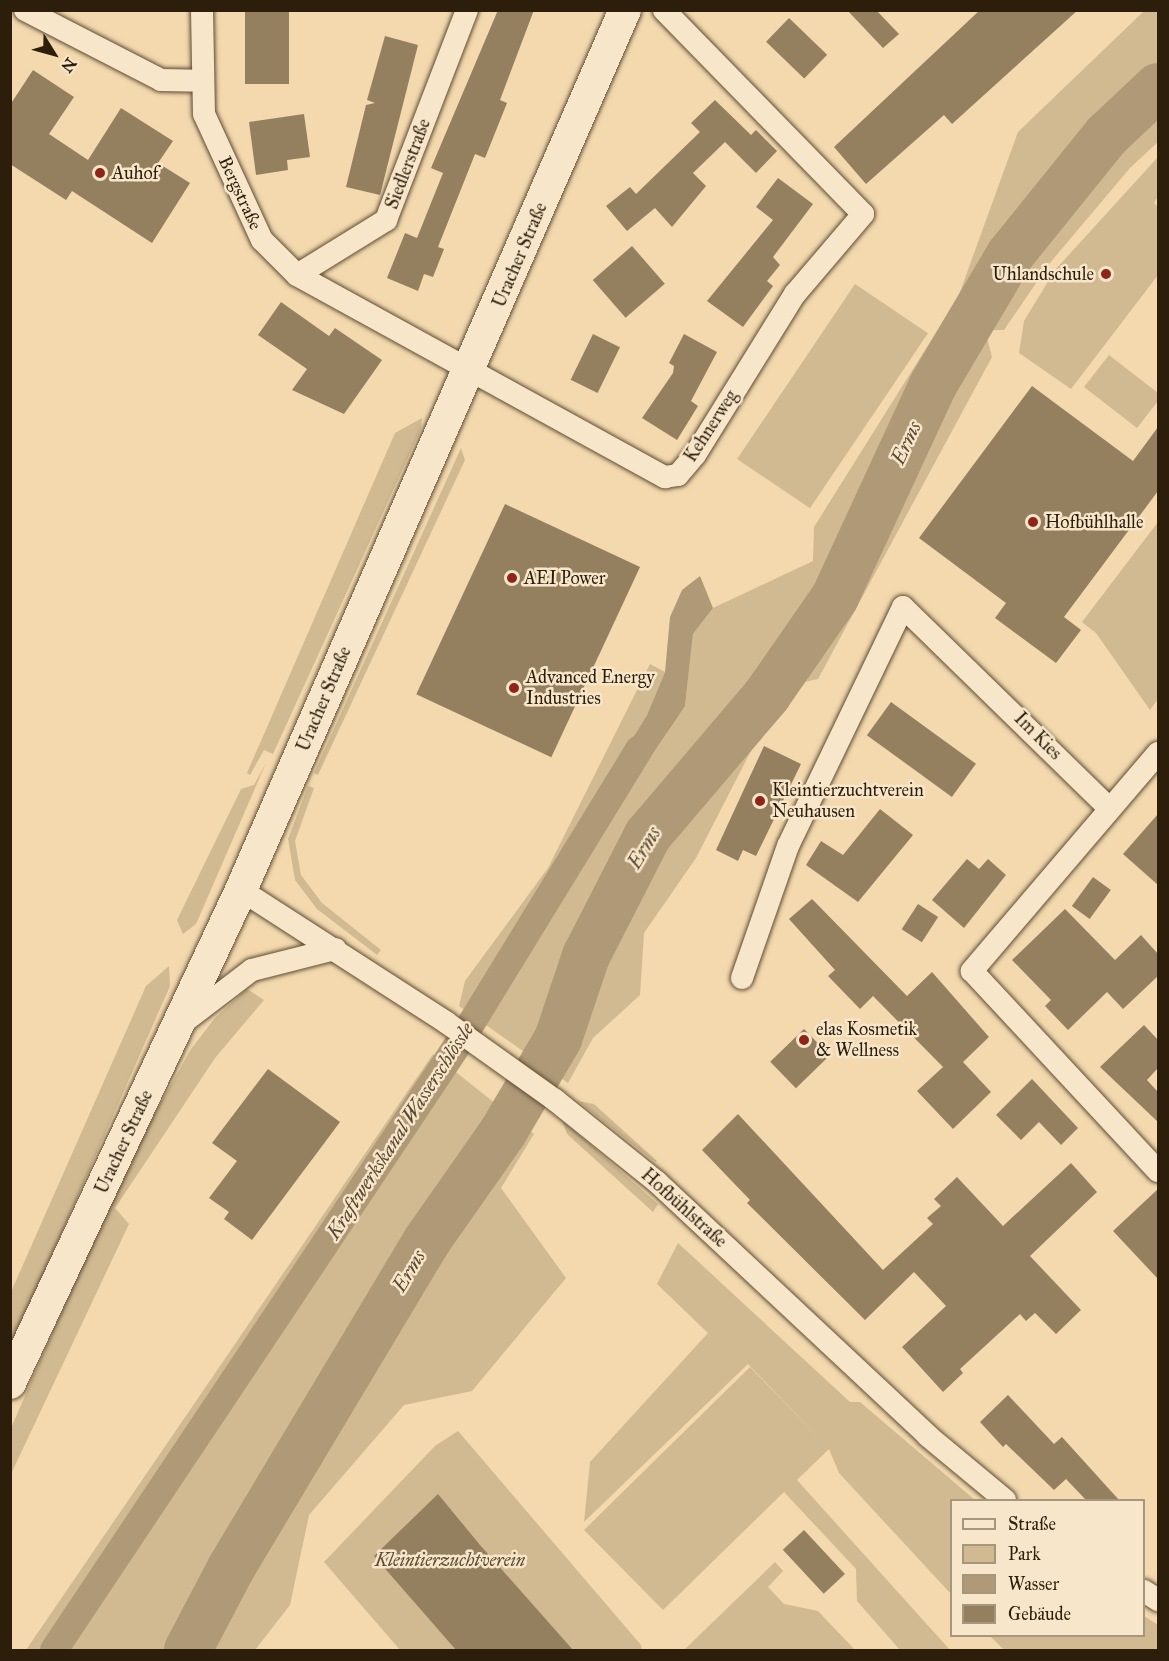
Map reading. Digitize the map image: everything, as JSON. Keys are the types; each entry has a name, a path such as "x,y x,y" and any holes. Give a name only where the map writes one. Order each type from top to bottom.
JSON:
{"street":[{"path":"25,10 161,81 200,81"},
{"name":"Bergstraße","path":"202,10 200,81 204,114 245,209 262,240 297,275 470,369"},
{"name":"Siedlerstraße","path":"297,275 386,220 467,10"},
{"name":"Uracher Straße","path":"10,1383 241,890 470,369 624,10"},
{"name":"Kehnerweg","path":"470,369 656,475 678,475 795,294 863,214 664,10"},
{"name":"Im Kies","path":"742,978 788,846 903,607 1110,808"},
{"path":"1158,753 973,964 972,971 1158,1171"},
{"name":"Hofbühlstraße","path":"241,890 336,949 447,1023 555,1100 657,1182 928,1436 1004,1499"},
{"path":"177,1027 252,970 336,949"},
{"path":"1145,1592 1158,1600"}],"green space":[{"path":"1144,11 1158,11 1158,142 1130,168 1049,264 1004,330 993,330 956,303 1018,132"},
{"name":"Uhlandschule","path":"1158,157 1158,196 1154,203 1158,207 1158,275 1071,389 1019,353 1024,321 1055,270"},
{"path":"855,284 928,333 810,508 737,459"},
{"path":"950,310 987,338 992,357 818,679 800,683 773,708 696,858 644,933 640,995 593,1038 568,1083 459,1006 465,981 548,868 650,664 665,672 647,715 611,773 685,706 693,634 713,608 813,561 814,527"},
{"path":"1109,355 1158,393 1158,401 1137,428 1084,387"},
{"path":"422,418 421,429 273,754 264,750 250,775 247,773 395,433"},
{"path":"461,448 465,460 318,775 314,773"},
{"path":"1158,522 1158,699 1150,710 1096,633 1082,622"},
{"path":"266,763 196,924 183,934 177,920 241,789 254,785"},
{"path":"308,786 314,788 295,841 301,875 322,903 381,950 377,955 317,909 295,880 288,839"},
{"path":"169,966 170,986 11,1348 11,1292 146,986"},
{"path":"247,989 264,1000 215,1058 115,1208 129,1224 11,1474 11,1428 125,1167 191,1049 215,1018"},
{"path":"433,1054 534,1134 501,1188 566,1278 472,1391 404,1405 309,1515 290,1605 255,1650 26,1650"},
{"path":"578,1101 594,1104 657,1161 655,1162"},
{"path":"562,1120 658,1204 653,1212 567,1134"},
{"path":"678,1243 850,1402 860,1402 974,1499 950,1499 950,1593 839,1473 829,1449 797,1480 950,1650 900,1650 857,1601 856,1569 784,1492 663,1610 584,1530 750,1367 826,1445 748,1364 584,1522 590,1462 708,1333 657,1284"},
{"name":"Kleintierzuchtverein","path":"458,1431 641,1645 642,1650 400,1650 324,1562 435,1446"},
{"path":"775,1562 783,1571 768,1587 784,1604 818,1611 855,1650 684,1650"},
{"path":"1145,1617 1158,1625 1158,1650 1004,1650 991,1637 1145,1637"}],"water":[{"path":"700,576 713,608 693,634 685,706 628,790 611,773 647,715 665,672 670,617 682,590"}],"building":[{"path":"245,10 289,10 289,84 245,84"},
{"path":"498,10 534,10 500,100 507,103 485,158 475,154 438,247 444,249 433,277 424,274 418,291 387,278 405,233 417,238 443,173 431,168"},
{"path":"847,10 876,10 899,34 883,48"},
{"path":"980,10 1078,10 952,124 944,115 866,184 834,147"},
{"path":"789,18 827,55 804,79 766,42"},
{"path":"385,36 418,45 380,195 346,187 366,105 375,103 367,100"},
{"name":"Auhof","path":"33,70 74,97 49,134 88,160 121,108 173,141 158,163 190,183 152,243 72,191 66,200 10,164 10,105"},
{"path":"715,100 751,135 756,130 777,151 756,173 725,142 693,173 706,186 672,227 655,208 627,231 606,206 630,187 636,194 700,132 691,123"},
{"path":"304,114 310,157 287,160 288,170 256,175 249,122"},
{"path":"778,178 813,204 773,257 780,265 767,281 773,286 743,327 707,301 773,220 756,207"},
{"path":"632,246 665,284 626,318 593,280"},
{"path":"281,302 329,336 335,328 382,360 344,414 292,390 307,369 258,335"},
{"path":"593,334 620,347 598,393 571,380"},
{"path":"684,334 717,352 691,401 698,406 677,440 642,418 673,373 674,366 669,363"},
{"name":"Hofbühlhalle","path":"1032,386 1133,461 1158,427 1158,491 1064,617 1081,630 1056,663 995,618 1006,603 919,538"},
{"path":"505,504 640,567 551,757 416,694"},
{"path":"891,702 976,764 952,797 867,735"},
{"name":"Kleintierzuchtverein Neuhausen","path":"764,746 801,764 756,856 743,850 738,861 716,850"},
{"path":"880,809 913,835 858,902 806,865 821,841 843,855"},
{"path":"1158,814 1158,885 1123,854"},
{"path":"967,859 979,869 988,859 1006,875 964,928 932,900"},
{"path":"1093,877 1111,890 1090,919 1072,906"},
{"path":"812,899 907,996 932,972 989,1037 963,1062 991,1092 953,1129 917,1091 943,1067 873,996 860,1009 828,976 835,970 789,919"},
{"path":"918,904 938,917 922,942 902,929"},
{"path":"1065,909 1115,960 1141,935 1158,954 1158,976 1123,1009 1107,992 1068,1030 1045,1006 1051,1000 1012,960"},
{"path":"1144,1025 1158,1040 1158,1068 1147,1080 1158,1092 1158,1122 1100,1067"},
{"path":"804,1029 830,1056 796,1088 770,1062"},
{"path":"268,1069 340,1122 252,1240 224,1219 229,1212 209,1198 237,1161 212,1143"},
{"path":"1032,1079 1078,1128 1061,1145 1039,1122 1021,1140 996,1115"},
{"path":"738,1114 883,1270 933,1224 927,1218 941,1206 934,1199 957,1177 1003,1226 1071,1163 1097,1192 1030,1256 1081,1310 1056,1334 1035,1313 1026,1321 1020,1314 960,1369 963,1373 943,1392 902,1347 946,1306 914,1272 865,1320 747,1203 750,1200 702,1150"},
{"path":"1158,1189 1158,1279 1113,1231"},
{"path":"1008,1395 1054,1444 1062,1437 1118,1499 1085,1499 1066,1479 1054,1490 1006,1444 1003,1447 980,1422"},
{"path":"438,1494 573,1650 456,1650 374,1556"},
{"path":"804,1530 845,1574 824,1594 783,1550"}],"waterway":[{"name":"Erms","path":"188,1650 231,1568 426,1242 503,1132 558,1039 586,956 648,835 767,695 835,597 933,385 1010,255 1107,135 1158,87"},
{"name":"Kraftwerkskanal Wasserschlössle","path":"54,1650 461,1040 639,749"}],"place":[{"name":"Auhof","path":"100,173"},
{"name":"Uhlandschule","path":"1106,274"},
{"name":"Hofbühlhalle","path":"1033,522"},
{"name":"AEI Power","path":"512,578"},
{"name":"Advanced Energy Industries","path":"514,688"},
{"name":"Kleintierzuchtverein Neuhausen","path":"760,801"},
{"name":"elas Kosmetik & Wellness","path":"804,1040"}]}
